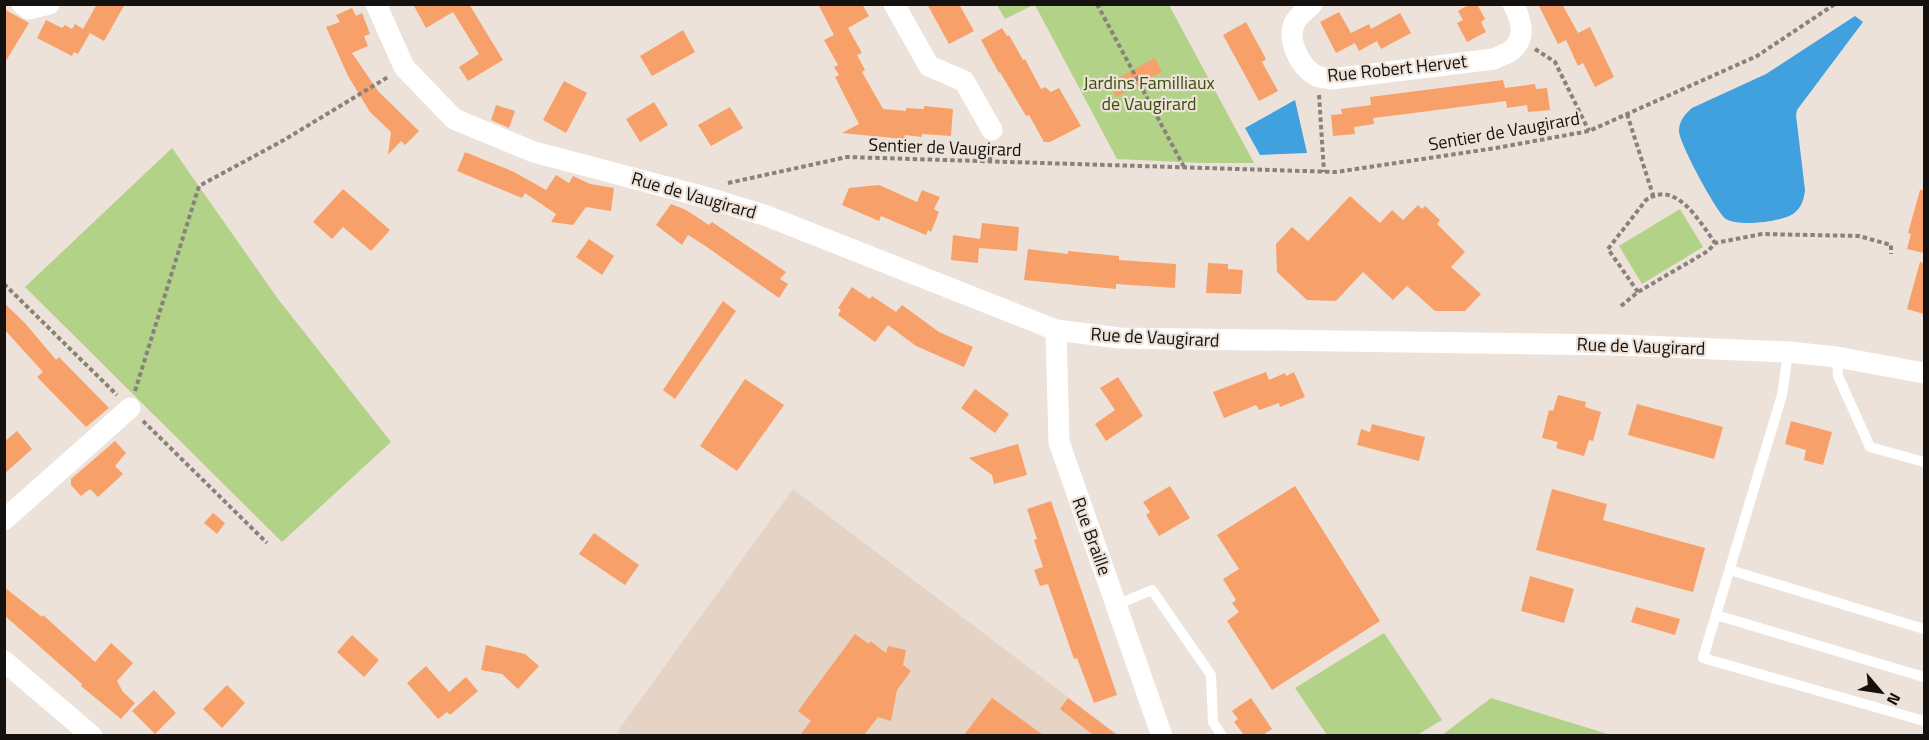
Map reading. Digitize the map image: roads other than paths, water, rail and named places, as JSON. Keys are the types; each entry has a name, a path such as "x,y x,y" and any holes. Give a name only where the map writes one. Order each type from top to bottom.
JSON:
{"street":[{"path":"22,4 28,9 49,4"},
{"name":"Rue de Vaugirard","path":"376,4 404,67 454,119 534,152 712,199 767,216 1056,330 1119,338 1582,344 1788,352 1837,357 1924,373"},
{"path":"894,4 929,66 964,81 992,130"},
{"name":"Rue Robert Hervet","path":"1312,4 1293,24 1292,41 1302,63 1317,76 1331,79 1494,58 1511,50 1520,40 1521,20 1513,4"},
{"name":"Rue Braille","path":"1056,330 1059,442 1162,735"},
{"path":"4,520 130,408"},
{"path":"4,661 92,735"}],"lane":[{"path":"1788,352 1782,395 1703,658 1924,721"},
{"path":"1837,357 1838,376 1870,447 1924,462"},
{"path":"1730,570 1924,629"},
{"path":"1116,606 1152,590 1211,675 1213,722 1222,735"},
{"path":"1716,615 1924,677"}],"water":[{"path":"1855,16 1863,22 1797,110 1805,190 1800,206 1787,217 1770,221 1740,223 1726,219 1707,192 1685,149 1679,131 1683,118 1692,108 1766,74"},
{"path":"1295,100 1307,153 1260,155 1245,128"}],"park label":[{"name":"Jardins Familliaux de Vaugirard","path":"1149,92"}]}
